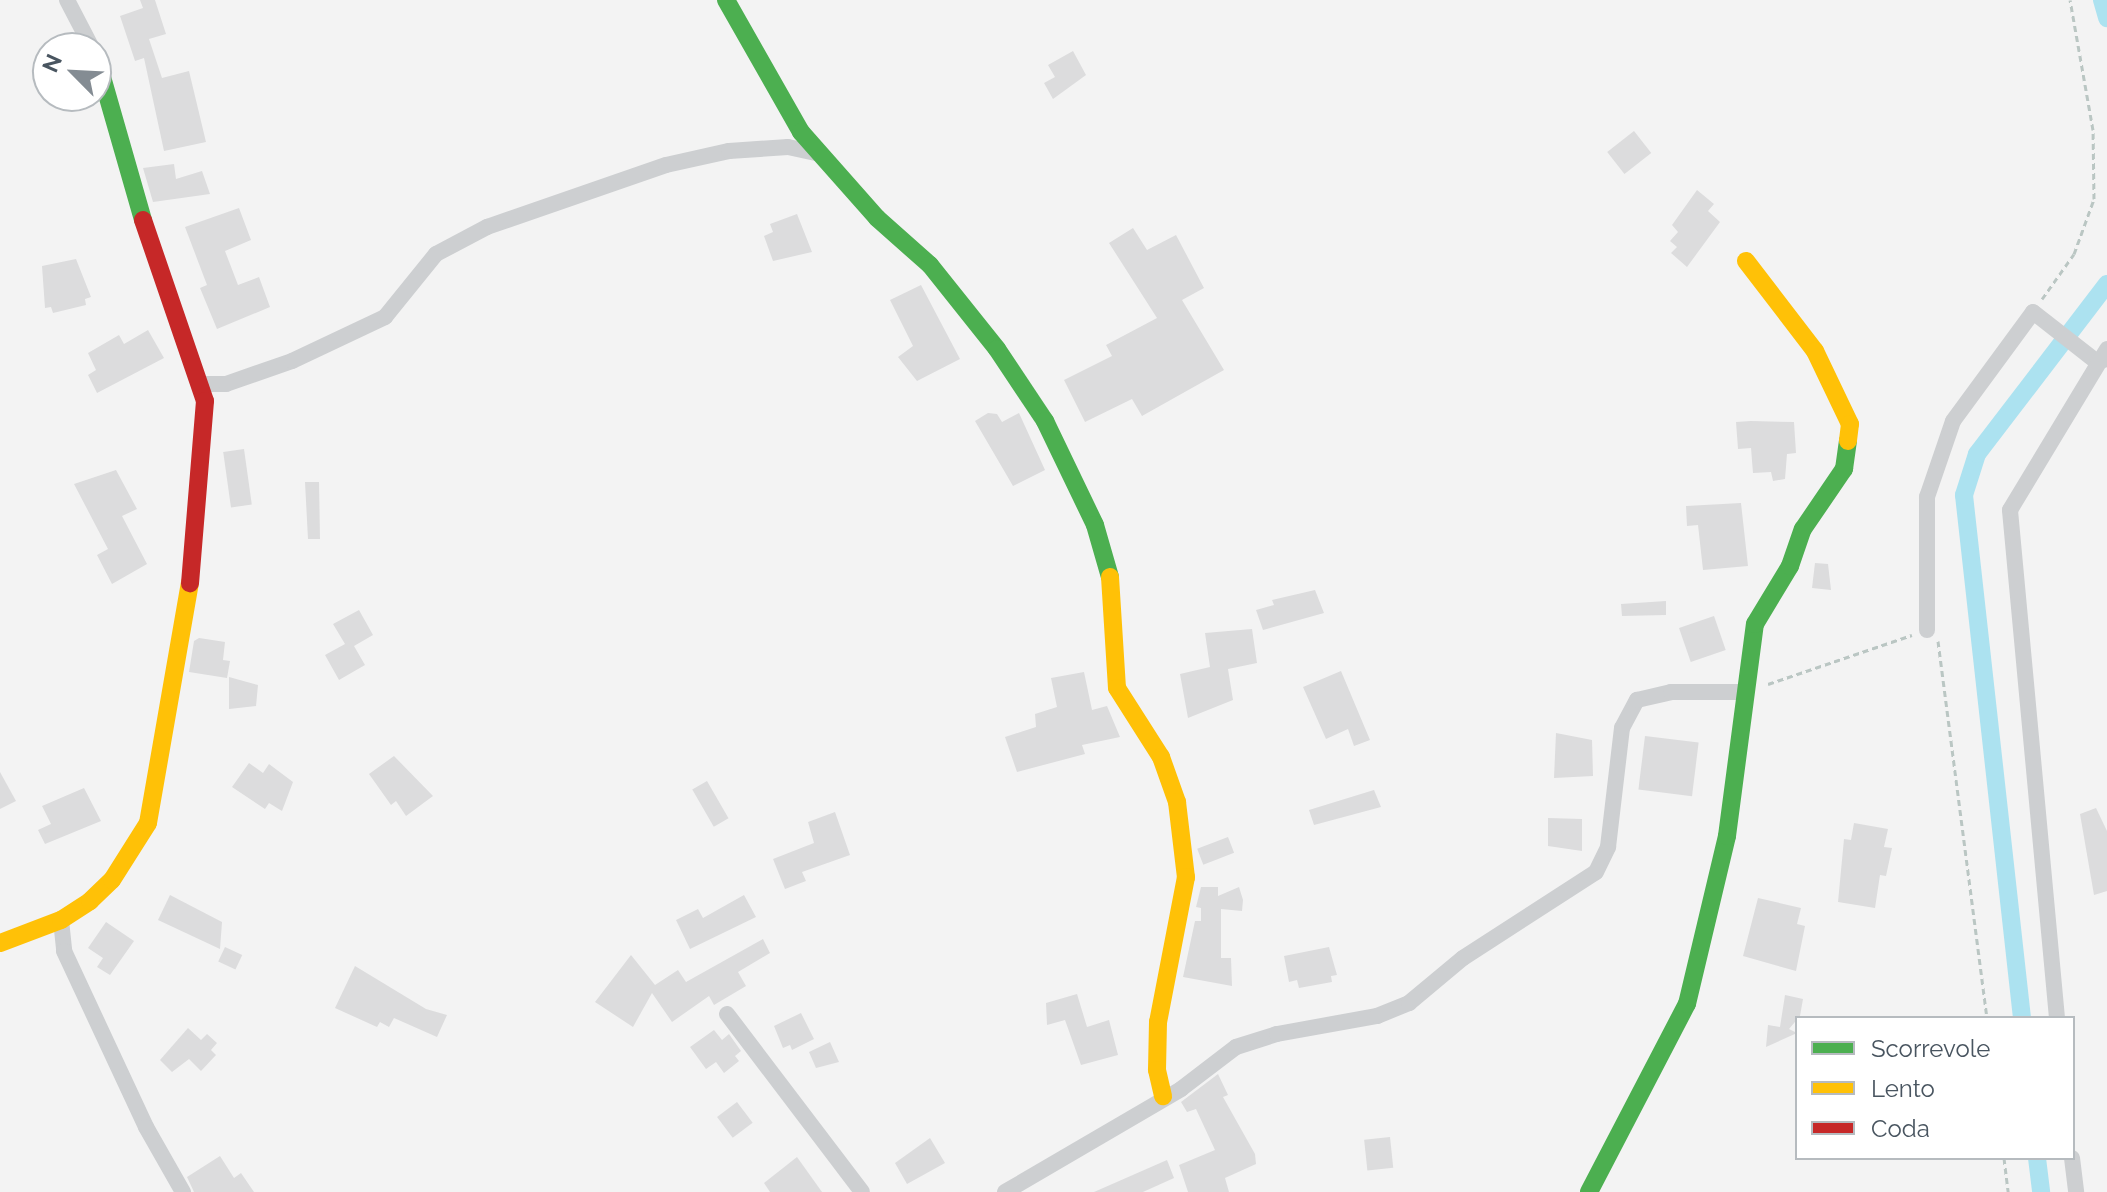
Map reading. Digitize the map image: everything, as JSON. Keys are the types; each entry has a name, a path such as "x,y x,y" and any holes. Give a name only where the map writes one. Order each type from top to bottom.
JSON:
{"street":[{"path":"67,0 84,32"},
{"path":"726,0 801,132 877,218 930,265 997,349 1052,434 1095,525 1111,581 1117,688 1161,757 1177,802 1186,877 1179,934 1158,1022 1157,1070 1163,1096"},
{"path":"0,943 61,920 112,880 148,823 157,794 197,544 205,421 201,384 162,285 112,112"},
{"path":"201,384 226,384 292,361 385,317 436,254 487,227 666,165 729,151 788,147 821,154"},
{"path":"1589,1192 1687,1004 1727,836 1743,692 1755,624 1790,566 1803,529 1844,469 1850,424 1815,351 1746,261"},
{"path":"1927,630 1927,497 1953,421 2033,312 2104,356 2010,510 2057,1016"},
{"path":"1005,1192 1255,1040 1401,1007 1463,958 1585,882 1608,847 1622,728 1630,707 1647,696 1671,692 1743,692"},
{"path":"61,920 64,951 146,1127 183,1192"},
{"path":"727,1014 862,1192"},
{"path":"2072,1160 2076,1192"}],"path":[{"path":"2033,312 2074,254 2094,199 2093,130 2070,0"},
{"path":"1743,692 1927,630 1937,638 1987,1016"},
{"path":"2004,1160 2008,1192"}],"building":[{"path":"140,0 155,0 166,34 149,39 162,78 189,71 206,142 164,151 144,58 135,61 120,16 143,8"},
{"path":"1073,51 1086,75 1053,99 1044,83 1055,77 1048,65"},
{"path":"1634,131 1651,153 1624,174 1607,152"},
{"path":"174,164 176,179 202,171 210,194 153,202 143,168"},
{"path":"1697,190 1714,204 1708,211 1720,222 1687,267 1671,253 1677,247 1670,241 1678,232 1672,225"},
{"path":"239,208 251,240 225,251 238,285 259,277 270,307 217,329 200,288 207,285 185,227"},
{"path":"797,214 812,252 773,261 764,236 773,232 770,224"},
{"path":"1133,228 1147,250 1176,235 1204,288 1182,300 1224,370 1142,416 1132,399 1085,422 1064,380 1112,356 1106,345 1157,318 1109,243"},
{"path":"76,259 91,297 85,299 86,305 53,313 51,307 45,308 42,266"},
{"path":"921,285 960,359 917,381 898,357 913,346 890,300"},
{"path":"148,330 164,358 97,393 88,375 96,370 88,353 119,335 124,344"},
{"path":"988,413 997,414 1002,422 1019,413 1045,470 1013,486 975,421"},
{"path":"1736,422 1794,422 1796,453 1787,454 1785,479 1773,481 1771,472 1753,473 1751,448 1738,449"},
{"path":"244,449 252,504 231,507 223,452"},
{"path":"116,470 137,509 122,516 147,564 112,584 97,555 108,549 74,484"},
{"path":"305,482 319,482 320,539 308,539"},
{"path":"1741,503 1748,566 1703,570 1698,525 1687,526 1686,506"},
{"path":"1815,563 1828,564 1831,590 1812,588"},
{"path":"1315,590 1324,613 1263,630 1256,610 1274,605 1272,600"},
{"path":"1666,601 1666,615 1622,616 1621,604"},
{"path":"359,610 373,635 354,646 365,665 339,680 325,655 345,644 333,624"},
{"path":"1714,616 1726,650 1691,662 1679,628"},
{"path":"1252,629 1257,663 1228,669 1233,700 1188,718 1180,674 1210,667 1205,633"},
{"path":"199,638 225,642 223,660 230,661 227,678 189,672 194,641"},
{"path":"1341,671 1370,740 1354,746 1348,729 1326,739 1303,687"},
{"path":"1084,672 1092,710 1107,706 1120,737 1082,745 1085,754 1017,772 1005,737 1036,727 1035,714 1057,707 1051,678"},
{"path":"229,677 258,685 256,706 229,709"},
{"path":"1556,733 1592,740 1593,776 1554,778"},
{"path":"1645,736 1699,743 1692,796 1638,790"},
{"path":"394,756 433,796 406,816 396,801 391,805 369,774"},
{"path":"249,763 263,773 269,764 293,782 282,811 269,803 265,809 232,787"},
{"path":"0,772 16,801 0,809"},
{"path":"707,781 728,818 714,827 692,790"},
{"path":"84,788 101,821 45,844 38,830 51,824 42,806"},
{"path":"1374,790 1381,807 1314,825 1309,810"},
{"path":"2096,808 2107,831 2107,891 2094,895 2080,814"},
{"path":"835,812 850,855 802,872 806,881 785,889 773,859 814,843 808,822"},
{"path":"1548,818 1582,819 1582,851 1548,846"},
{"path":"1854,823 1888,829 1884,847 1892,848 1886,876 1880,875 1875,908 1838,902 1844,839 1851,840"},
{"path":"1228,837 1234,853 1203,865 1197,849"},
{"path":"1201,887 1218,887 1218,896 1239,887 1242,911 1221,909 1221,958 1231,958 1232,986 1183,977 1195,921 1201,921 1201,908 1196,907"},
{"path":"170,895 222,922 220,949 158,920"},
{"path":"744,895 756,917 690,949 676,920 698,909 703,918"},
{"path":"1758,898 1801,908 1797,924 1805,926 1796,971 1743,956"},
{"path":"106,922 134,941 110,975 97,967 103,958 88,948"},
{"path":"763,939 770,953 738,972 746,986 714,1005 709,996 672,1022 652,993 633,1027 595,1002 631,955 655,985 678,970 686,982"},
{"path":"225,947 242,955 235,970 218,962"},
{"path":"1329,947 1337,975 1331,976 1332,982 1299,988 1297,980 1289,982 1284,956"},
{"path":"355,966 426,1009 447,1015 437,1037 394,1018 389,1027 380,1022 377,1027 335,1008"},
{"path":"1077,994 1087,1027 1109,1020 1118,1055 1081,1065 1065,1020 1047,1025 1046,1003"},
{"path":"1785,995 1803,999 1800,1016 1795,1016 1795,1022 1789,1029 1795,1034 1766,1047 1768,1025 1780,1027"},
{"path":"801,1013 814,1039 792,1050 790,1045 783,1048 774,1026"},
{"path":"188,1028 201,1040 207,1034 217,1043 211,1050 216,1055 201,1071 189,1059 172,1072 160,1060"},
{"path":"714,1030 722,1040 729,1034 741,1051 735,1056 739,1061 724,1073 716,1062 706,1069 690,1047"},
{"path":"830,1042 839,1062 816,1068 809,1052"},
{"path":"1218,1074 1228,1095 1223,1097 1255,1154 1256,1164 1225,1178 1229,1192 1188,1192 1179,1165 1215,1150 1196,1109 1187,1112 1181,1102"},
{"path":"737,1102 753,1123 733,1138 717,1117"},
{"path":"1390,1137 1393,1168 1367,1171 1364,1140"},
{"path":"930,1138 945,1163 907,1184 895,1163"},
{"path":"220,1156 234,1178 241,1173 254,1192 194,1192 187,1177"},
{"path":"797,1157 822,1192 770,1192 764,1183"},
{"path":"1167,1160 1174,1178 1143,1192 1094,1192"}],"waterway":[{"path":"2102,0 2107,18"},
{"path":"2022,1016 1964,495 1977,454 2107,284"},
{"path":"2037,1160 2041,1192"}],"traffic: fast":[{"path":"726,0 801,132 877,218 930,265 997,349 1045,421 1095,525 1110,577"},
{"path":"112,112 143,220"},
{"path":"1589,1192 1687,1004 1727,836 1755,624 1790,566 1803,529 1844,469 1848,441"}],"traffic: slow":[{"path":"1746,261 1815,351 1850,424 1848,441"},
{"path":"1110,577 1117,688 1161,757 1177,802 1186,877 1158,1022 1157,1070 1163,1096"},
{"path":"0,943 61,920 90,901 112,880 148,823 190,583"}],"traffic: jam":[{"path":"143,220 205,401 190,583"}]}
